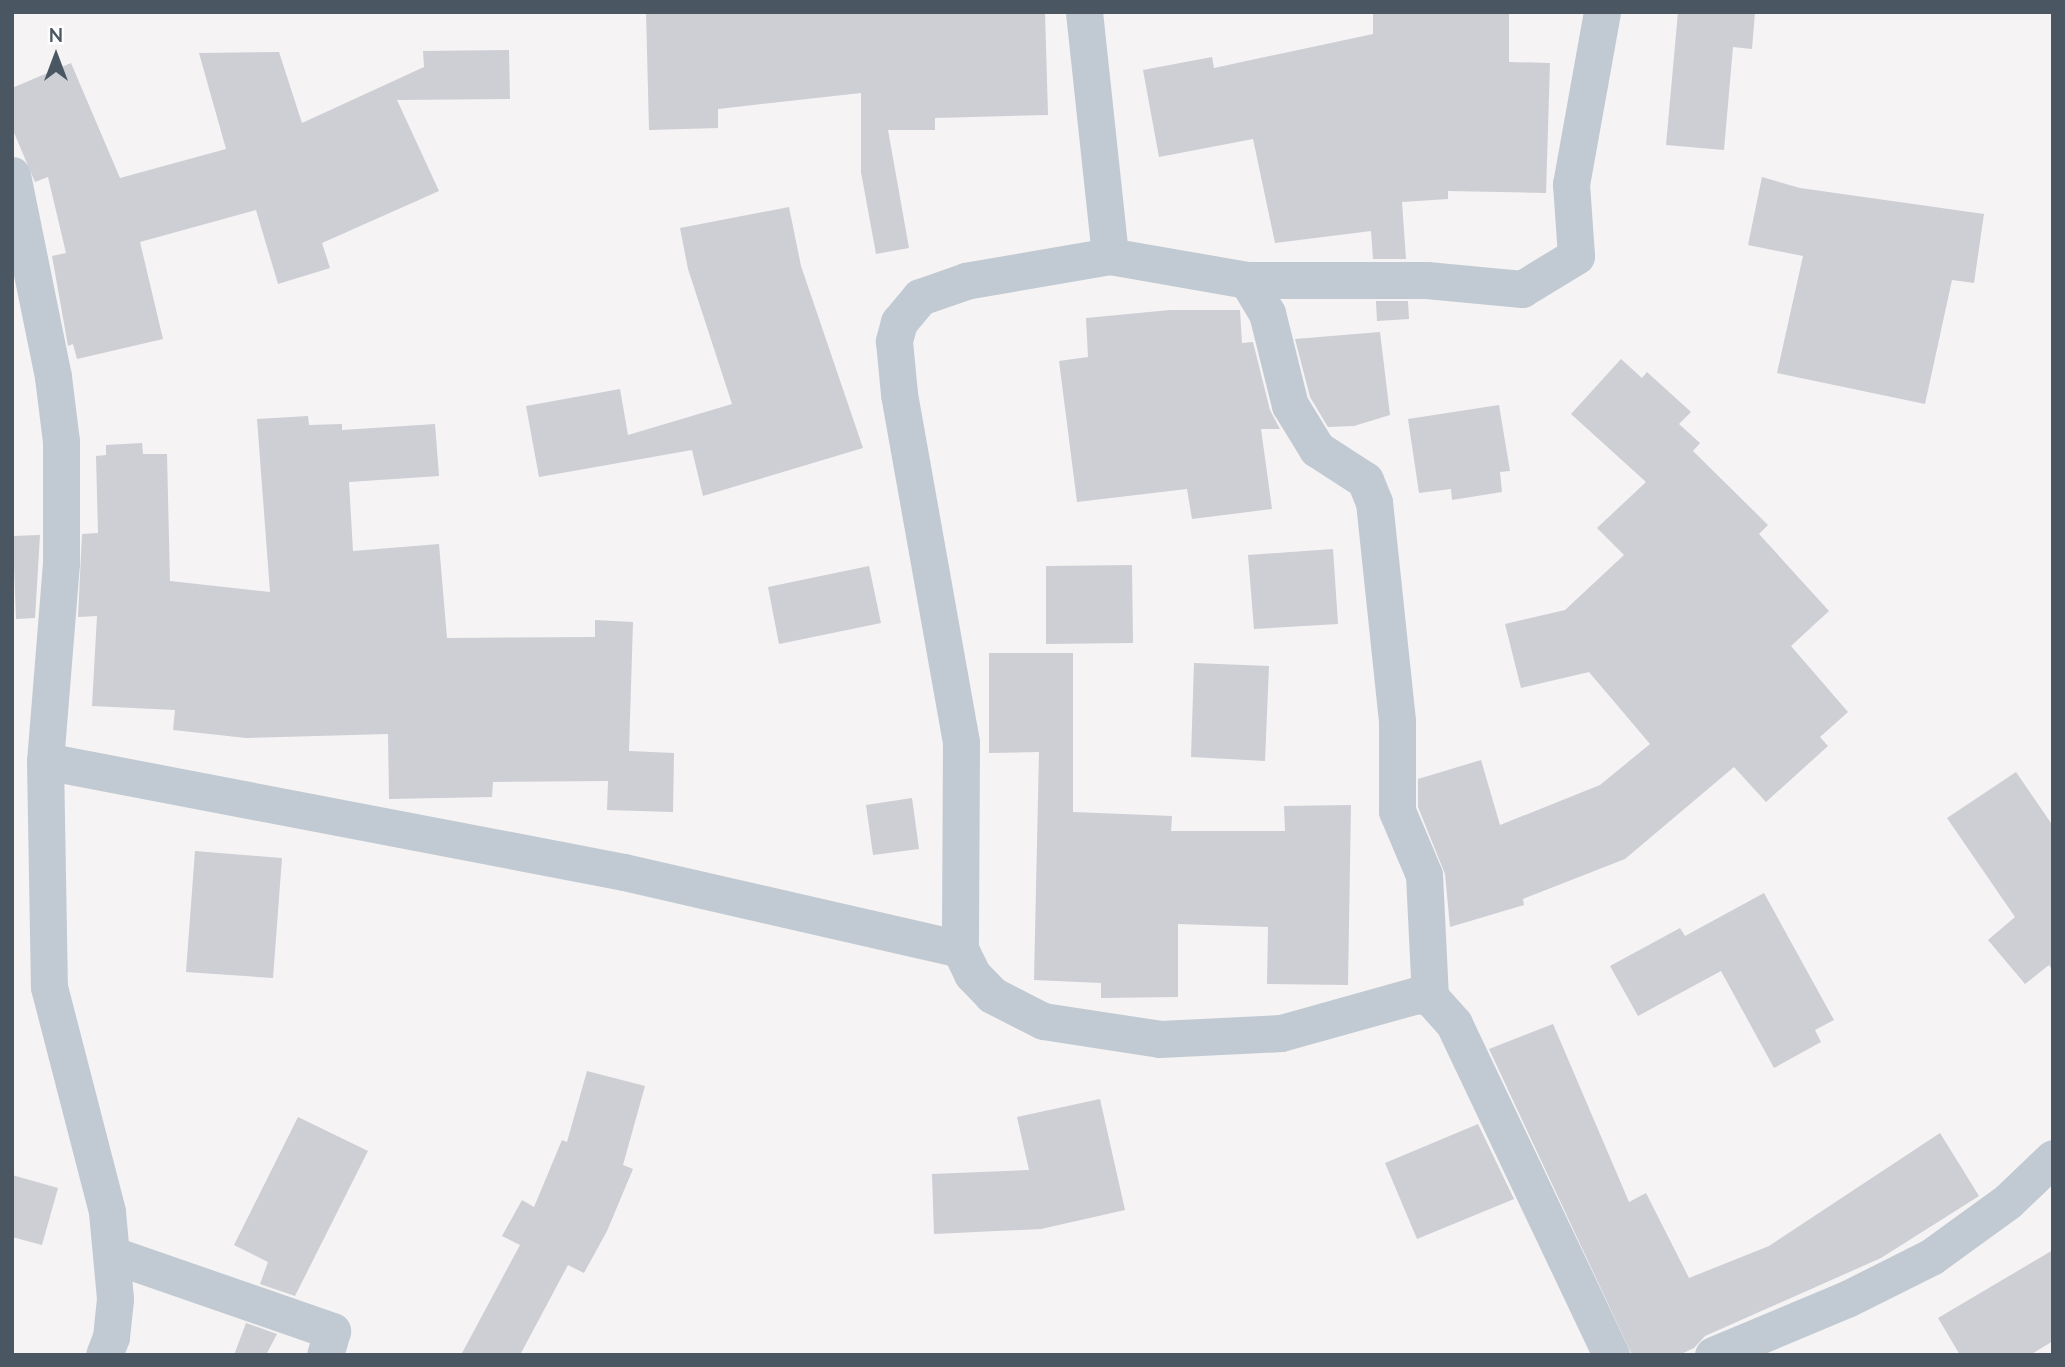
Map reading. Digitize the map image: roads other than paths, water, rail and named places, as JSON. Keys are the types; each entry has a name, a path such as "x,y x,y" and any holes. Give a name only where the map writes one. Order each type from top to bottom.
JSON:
{"street":[{"path":"1084,12 1110,256"},
{"path":"1430,997 1417,995 1281,1033 1160,1039 1043,1021 992,995 972,974 960,948 961,742 899,394 894,341 899,322 920,297 966,281 1110,256 1247,281 1426,280 1522,289 1576,256 1571,184 1582,143 1602,12"},
{"path":"12,175 28,333 61,441 61,563 46,761 49,986 107,1212 115,1299 111,1337 104,1355"},
{"path":"1247,281 1267,313 1290,405 1317,449 1365,480 1374,502 1396,721 1396,811 1423,875 1430,997 1454,1024 1611,1355"},
{"path":"46,761 624,872 960,948"},
{"path":"1713,1355 1847,1299 1931,1257 2008,1201 2053,1158"},
{"path":"113,1255 332,1331 325,1355"}]}
